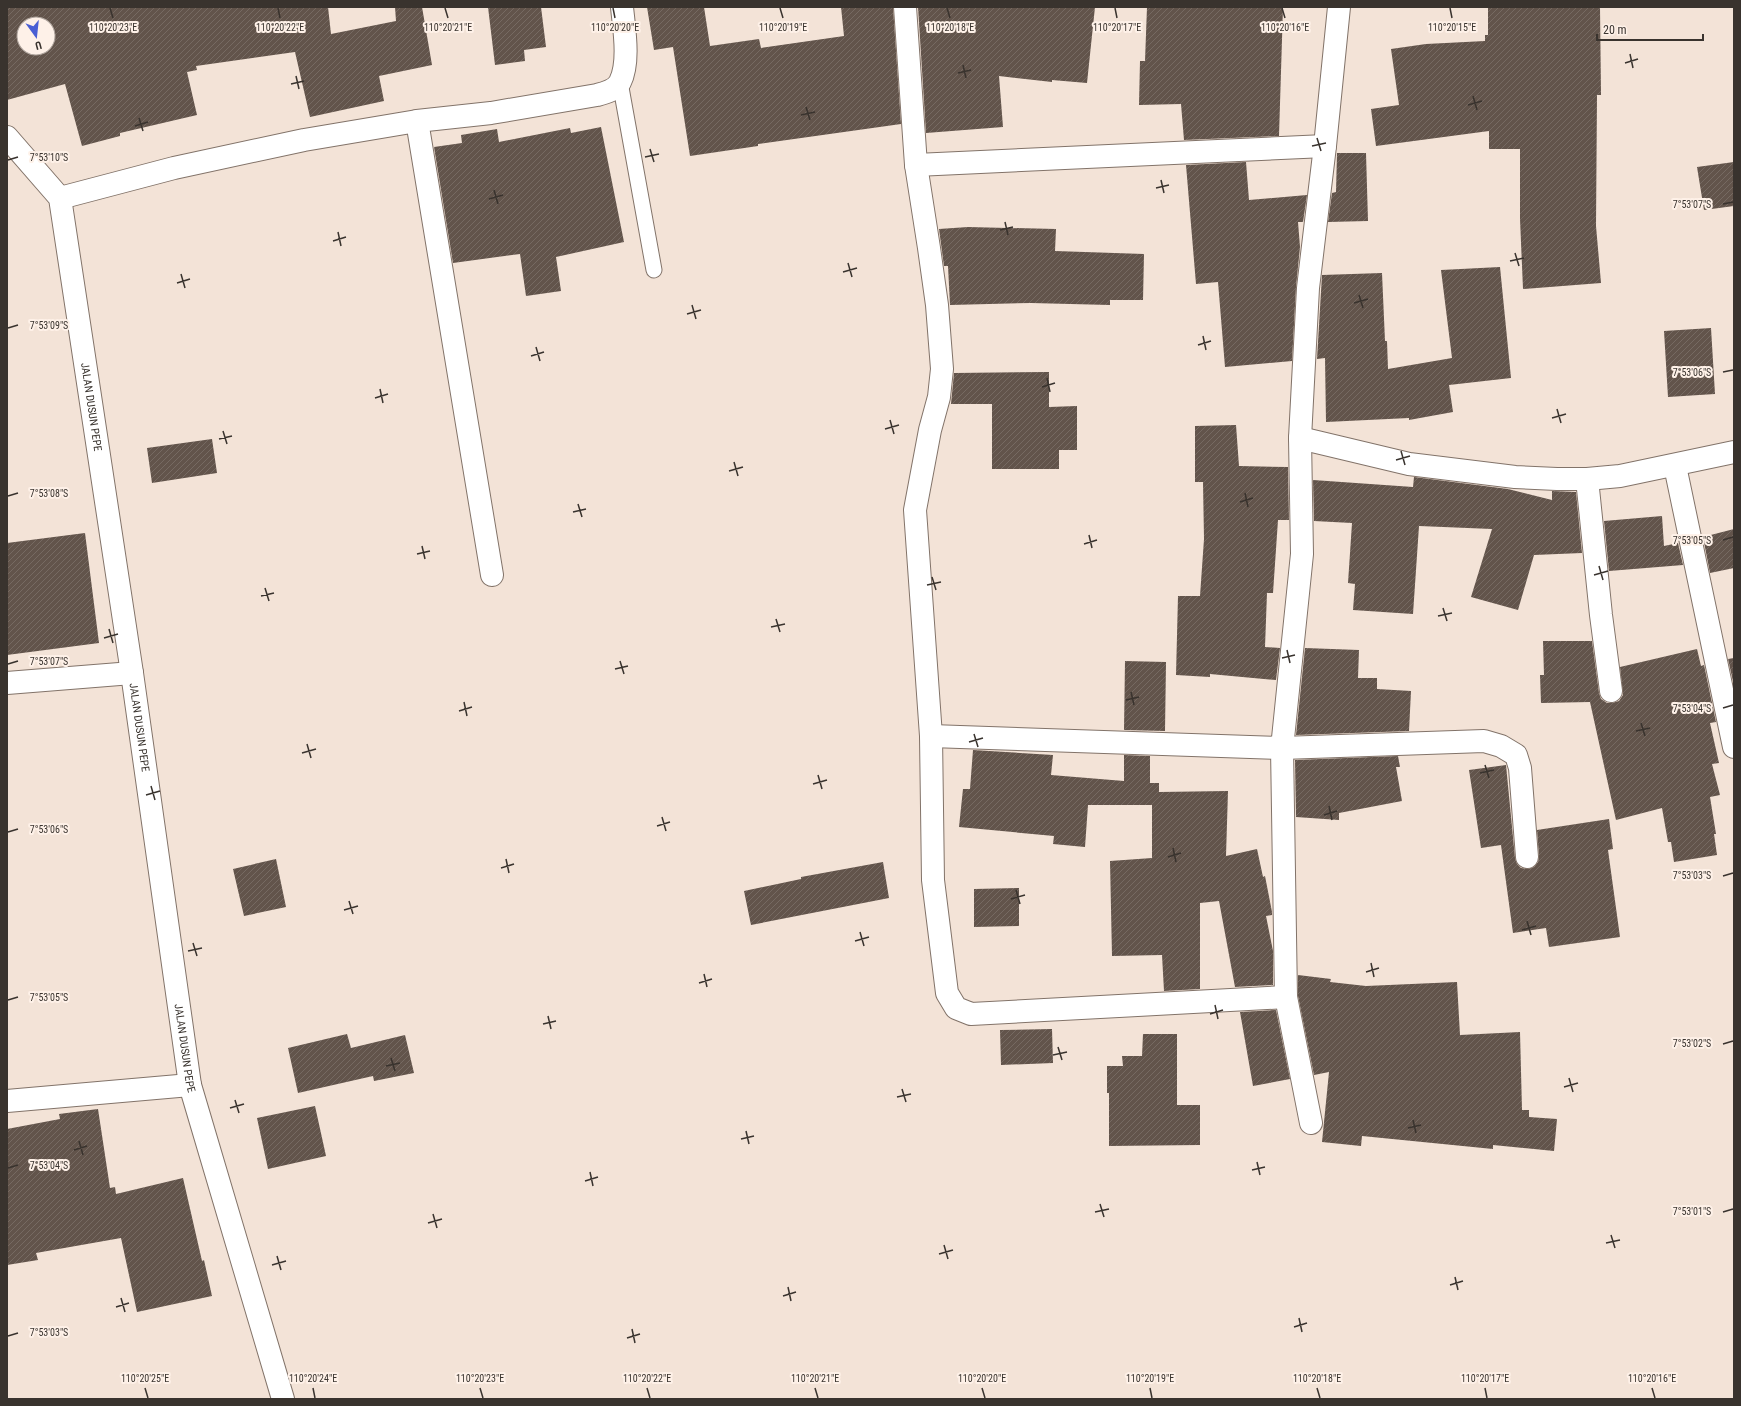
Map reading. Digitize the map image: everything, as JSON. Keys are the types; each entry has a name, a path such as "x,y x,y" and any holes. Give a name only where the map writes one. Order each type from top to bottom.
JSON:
{"street":[{"path":"7,137 60,198 174,168 304,140 417,121 491,113 597,95 611,91 620,82 626,55 622,7"},
{"path":"905,7 916,165 937,305 942,369 939,397 930,430 915,510 931,736 933,880 947,993 956,1008 971,1014 1286,997"},
{"path":"1311,1123 1286,997 1282,748 1302,554 1300,438 1308,288 1325,146 1339,7"},
{"path":"417,121 492,575"},
{"path":"916,165 1325,146"},
{"name":"JALAN DUSUN PEPE","path":"60,198 132,673 190,1085 280,1398"},
{"path":"1300,438 1409,464 1515,478 1588,479 1620,476 1675,466 1734,452"},
{"path":"1675,466 1734,747"},
{"path":"1588,479 1601,615 1611,691"},
{"path":"7,683 132,673"},
{"path":"931,736 1282,748 1484,741 1501,746 1516,755 1520,768 1527,857"},
{"path":"7,1101 190,1085"}],"lane":[{"path":"620,82 654,270"}],"building":[{"path":"7,7 328,7 331,34 396,21 395,7 422,7 432,65 379,76 384,101 310,117 295,52 196,66 197,70 187,72 197,115 120,133 120,136 82,146 65,84 7,100"},
{"path":"488,7 541,7 546,47 524,50 525,61 495,65"},
{"path":"647,7 704,7 710,46 759,39 761,48 844,36 841,7 893,7 901,124 758,144 758,146 690,156 673,47 654,50"},
{"path":"918,7 1095,7 1087,83 1052,80 1052,82 999,76 1003,127 926,133"},
{"path":"1147,7 1283,7 1279,136 1184,140 1181,104 1139,105 1140,61 1145,61"},
{"path":"1488,7 1600,7 1601,95 1597,95 1596,226 1601,283 1523,289 1520,219 1520,149 1489,149 1489,131 1376,146 1371,109 1399,105 1391,49 1426,44 1485,41 1485,35 1488,35"},
{"path":"601,127 624,242 556,257 561,291 526,296 520,254 453,263 434,147 462,143 461,135 497,129 499,142 570,128 571,133"},
{"path":"1337,153 1366,153 1368,221 1328,222 1332,193 1336,192"},
{"path":"1246,162 1249,200 1307,195 1303,222 1298,222 1300,247 1292,361 1225,367 1218,282 1196,284 1186,165"},
{"path":"1734,162 1734,206 1704,210 1697,167"},
{"path":"968,227 1056,229 1055,251 1144,254 1143,300 1110,300 1110,305 1031,303 950,305 948,266 944,266 939,229"},
{"path":"1500,267 1511,378 1449,385 1453,412 1409,420 1409,418 1326,422 1325,358 1317,359 1322,275 1382,273 1385,341 1387,341 1388,369 1452,358 1441,270"},
{"path":"1711,328 1715,394 1668,397 1664,331"},
{"path":"1049,372 1049,407 1077,406 1077,450 1059,450 1059,469 992,469 992,404 951,404 954,373"},
{"path":"1236,425 1239,466 1288,467 1289,520 1278,520 1273,593 1267,593 1265,647 1280,648 1276,680 1210,674 1210,677 1176,675 1178,596 1200,596 1204,539 1203,482 1195,482 1195,426"},
{"path":"212,439 217,473 152,483 147,448"},
{"path":"1414,477 1508,489 1552,500 1552,491 1576,492 1582,553 1534,555 1518,610 1471,597 1492,529 1419,526 1413,614 1353,610 1355,584 1348,583 1352,523 1314,521 1313,480 1413,487"},
{"path":"1662,516 1664,546 1678,543 1683,565 1609,571 1604,521"},
{"path":"1734,529 1734,568 1710,573 1703,537"},
{"path":"85,533 99,643 7,655 7,543"},
{"path":"1543,641 1592,641 1599,693 1601,699 1607,703 1619,701 1623,695 1620,667 1697,649 1701,666 1704,665 1716,722 1710,723 1719,763 1712,764 1720,795 1710,797 1716,834 1714,834 1717,855 1674,862 1671,842 1668,842 1662,808 1616,820 1590,702 1541,703 1540,675 1544,675"},
{"path":"1305,648 1359,650 1358,678 1377,678 1377,689 1411,691 1409,731 1296,735"},
{"path":"1734,658 1734,686 1728,659"},
{"path":"1125,661 1166,662 1165,731 1124,730"},
{"path":"973,750 1053,755 1051,775 1124,781 1124,755 1150,756 1150,783 1159,783 1159,792 1228,791 1226,856 1257,849 1263,877 1265,876 1272,912 1272,915 1266,916 1273,951 1273,985 1235,987 1219,901 1200,903 1200,989 1164,991 1162,955 1112,956 1110,861 1152,858 1152,805 1088,805 1085,847 1053,844 1054,836 959,827 963,789 970,789"},
{"path":"1398,756 1400,767 1396,767 1402,801 1339,813 1339,820 1296,817 1295,760"},
{"path":"1506,765 1515,858 1517,864 1521,868 1528,869 1534,867 1538,862 1537,830 1609,819 1613,849 1608,850 1620,937 1549,947 1546,928 1513,933 1501,845 1481,848 1469,770"},
{"path":"276,859 286,907 244,916 233,869"},
{"path":"883,862 889,898 751,925 744,891 801,879 801,877"},
{"path":"1019,888 1019,926 974,927 974,889"},
{"path":"1298,975 1331,979 1330,982 1366,986 1457,982 1460,1035 1520,1032 1522,1110 1529,1110 1529,1117 1557,1119 1554,1151 1493,1145 1493,1149 1362,1136 1361,1146 1322,1142 1329,1072 1314,1075 1298,996"},
{"path":"1276,1010 1290,1079 1253,1086 1240,1012"},
{"path":"1052,1029 1053,1063 1001,1065 1000,1030"},
{"path":"347,1034 351,1048 405,1035 414,1073 374,1081 373,1076 298,1093 288,1048"},
{"path":"1143,1034 1177,1034 1177,1105 1200,1105 1200,1145 1109,1146 1109,1093 1107,1093 1107,1066 1123,1066 1122,1056 1142,1056"},
{"path":"315,1106 326,1156 268,1169 257,1118"},
{"path":"98,1109 110,1188 115,1187 116,1194 183,1178 202,1261 204,1260 212,1296 137,1312 121,1238 36,1253 38,1260 7,1265 7,1129 60,1119 59,1114"}]}
